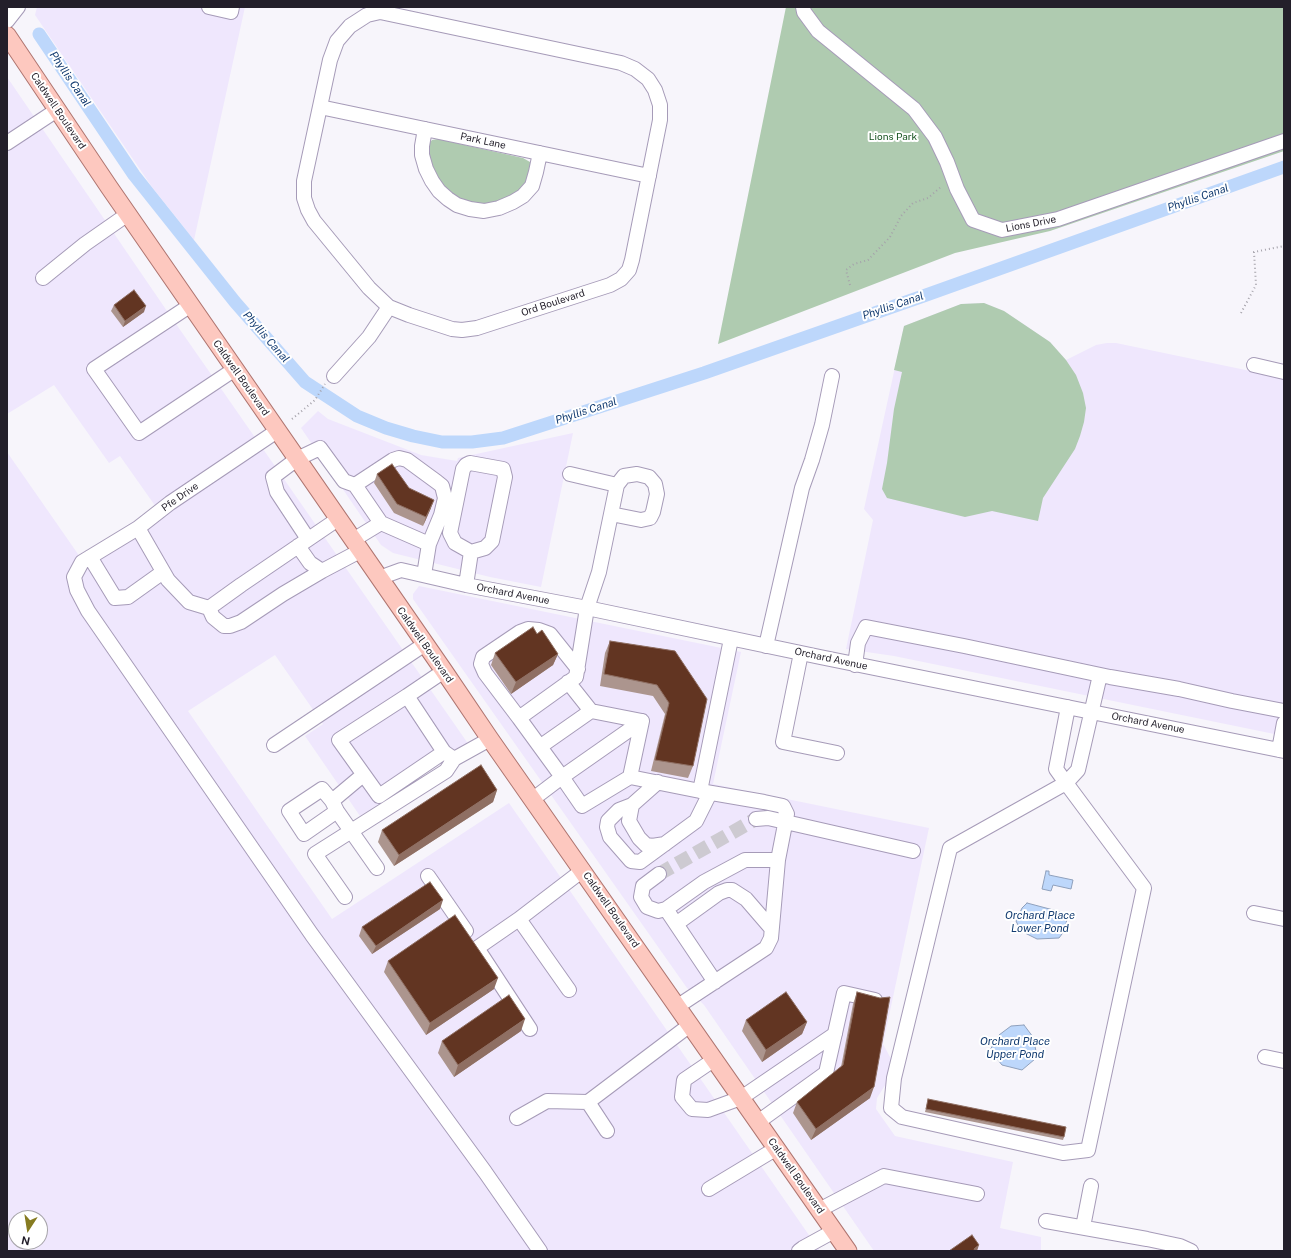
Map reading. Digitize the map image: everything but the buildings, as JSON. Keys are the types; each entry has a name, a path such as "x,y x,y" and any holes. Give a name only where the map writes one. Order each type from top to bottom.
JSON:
{"main road":[{"name":"Caldwell Boulevard","path":"7,35 190,305 444,670 490,739 848,1251"}],"street":[{"path":"7,21 18,7"},
{"path":"208,7 232,9"},
{"name":"Lions Drive","path":"803,7 804,12 818,31 914,109 935,137 947,162 957,189 973,220 1002,230 1058,219 1284,141"},
{"name":"Ord Boulevard","path":"398,11 621,63 635,69 648,79 655,90 660,105 660,120 632,260 628,270 621,279 610,285 477,328 462,330 452,329 389,307 369,288 314,221 308,210 304,198 304,181 320,107 330,60 337,41 350,26 367,15 380,12 398,11"},
{"name":"Park Lane","path":"320,107 649,176"},
{"path":"7,143 57,110"},
{"path":"425,129 422,155 426,169 432,181 439,191 448,199 458,205 470,209 484,211 499,208 523,196 532,186 540,154"},
{"path":"43,278 85,244 128,214"},
{"path":"190,305 94,370 140,433 235,369"},
{"path":"330,380 369,337 389,307"},
{"path":"1254,365 1284,372"},
{"path":"766,646 802,488 822,425 832,376"},
{"name":"Pfe Drive","path":"86,560 138,528 170,503 277,431"},
{"path":"322,571 310,562 303,543 277,492 273,477 297,459 320,448 344,481 355,485 381,523 429,544"},
{"path":"355,485 393,460 399,458 407,460 442,486 445,498 441,515 429,544 424,575"},
{"path":"470,463 503,470 505,477 492,541 485,548 471,552 455,543 450,533 464,469 466,465 470,463"},
{"path":"570,474 617,484"},
{"path":"519,718 576,677 587,608 599,572 617,484 624,476 637,474 649,477 654,484 657,494 650,518 641,520 611,514"},
{"path":"209,608 338,519"},
{"path":"209,608 213,618 224,626 230,626 241,622 283,594 322,571 357,546 381,523"},
{"path":"138,528 168,580 188,602 209,608"},
{"path":"466,585 471,552"},
{"path":"163,572 128,597 115,598 86,560 74,578 77,590 88,611 312,935 471,1153 540,1251"},
{"name":"Orchard Avenue","path":"379,578 402,570 466,585 587,608 766,646 1281,750"},
{"path":"856,664 858,643 866,627 1284,711"},
{"path":"578,669 550,634 539,630 528,629 520,632 483,657 481,664 485,673 541,746 582,806 630,777 783,806 787,814 778,860 771,938 766,948 678,1006"},
{"path":"658,782 632,805 619,810 608,821 607,827 610,837 631,861 640,862 696,821 705,792 732,639"},
{"path":"274,745 425,644"},
{"path":"801,653 783,742 837,753"},
{"path":"444,670 339,740 378,796 449,756 490,739"},
{"path":"1068,707 1056,769 1066,783 1144,888 1088,1150 1063,1153 902,1117 891,1108 894,1078 950,848 1066,783 1078,770 1100,675"},
{"path":"568,682 591,712 642,721"},
{"path":"345,897 315,854 446,771 449,756 406,696"},
{"path":"541,746 591,712"},
{"path":"630,777 642,721"},
{"path":"533,799 642,721"},
{"path":"1281,750 1284,723"},
{"path":"363,775 334,806 377,868"},
{"path":"632,805 628,821 639,838 646,845 652,846 666,844"},
{"path":"756,819 768,818 913,851"},
{"path":"659,874 643,886 641,896 647,907 658,911 666,909 704,882 745,860 778,860"},
{"path":"477,948 519,919 583,870"},
{"path":"428,876 530,1028"},
{"path":"676,924 719,893 732,890 746,899 771,928"},
{"path":"666,909 715,982"},
{"path":"1254,913 1284,919"},
{"path":"519,919 570,990"},
{"path":"758,1122 826,1073 844,993 878,1001"},
{"path":"517,1118 547,1101 588,1102 690,1025"},
{"path":"715,1059 684,1080 682,1097 692,1109 708,1110 741,1098 835,1034"},
{"path":"1265,1057 1284,1061"},
{"path":"588,1102 607,1131"},
{"path":"710,1188 777,1148"},
{"path":"819,1210 884,1176 977,1194"},
{"path":"1083,1227 1091,1186"},
{"path":"1046,1221 1180,1246 1192,1251"},
{"path":"799,1251 834,1231"}],"path":[{"path":"850,285 846,270 854,264 868,260 890,237 900,216 913,203 928,198 953,179"},
{"path":"1241,313 1256,285 1254,252 1284,246"},
{"path":"292,419 315,400 330,380"}],"shaded area":[{"path":"37,7 245,7 194,240 152,187 35,15"},
{"path":"7,77 167,311 469,745 360,816 305,736 323,724 275,655 188,711 259,814 332,919 509,803 820,1251 7,1251 7,452 80,557 156,507 120,456 109,463 54,385 7,414"},
{"path":"984,303 1004,311 1050,342 1066,360 1096,345 1116,343 1284,378 1284,736 894,656 846,649 873,520 864,509 904,326 961,304"},
{"path":"318,411 328,419 421,455 457,461 458,458 573,433 541,587 490,577 393,553 381,545 301,428"},
{"path":"419,586 741,652 713,784 929,828 883,1044 896,1068 877,1098 876,1109 895,1136 1013,1162 1000,1228 1041,1237 1041,1251 874,1251 704,1005 687,988 413,599 413,594"}],"green space":[{"name":"Lions Park","path":"786,7 1284,7 1284,151 1050,231 955,253 718,344"},
{"path":"438,139 523,158 530,162 532,168 531,178 514,197 487,205 472,204 457,199 446,191 430,166 428,145 432,140"},
{"path":"984,303 1004,311 1050,342 1066,360 1076,375 1083,393 1086,408 1080,436 1075,449 1043,498 1038,521 992,511 965,517 887,498 882,489 894,409 902,372 894,370 904,326 961,304"}],"water":[{"path":"1046,871 1049,871 1049,875 1073,880 1071,889 1053,885 1051,891 1042,889"},
{"name":"Orchard Place Lower Pond","path":"1027,903 1061,912 1067,918 1065,930 1059,938 1037,939 1021,931 1016,921 1022,908"},
{"name":"Orchard Place Upper Pond","path":"1024,1025 1033,1037 1036,1051 1035,1059 1022,1070 1002,1065 990,1050 999,1035 1011,1026"}],"waterway":[{"name":"Phyllis Canal","path":"39,34 134,175 235,302 305,382 357,416 386,428 413,436 442,442 472,442 503,438 704,373 1284,167"}],"tunnel":[{"path":"659,874 756,819"}]}
